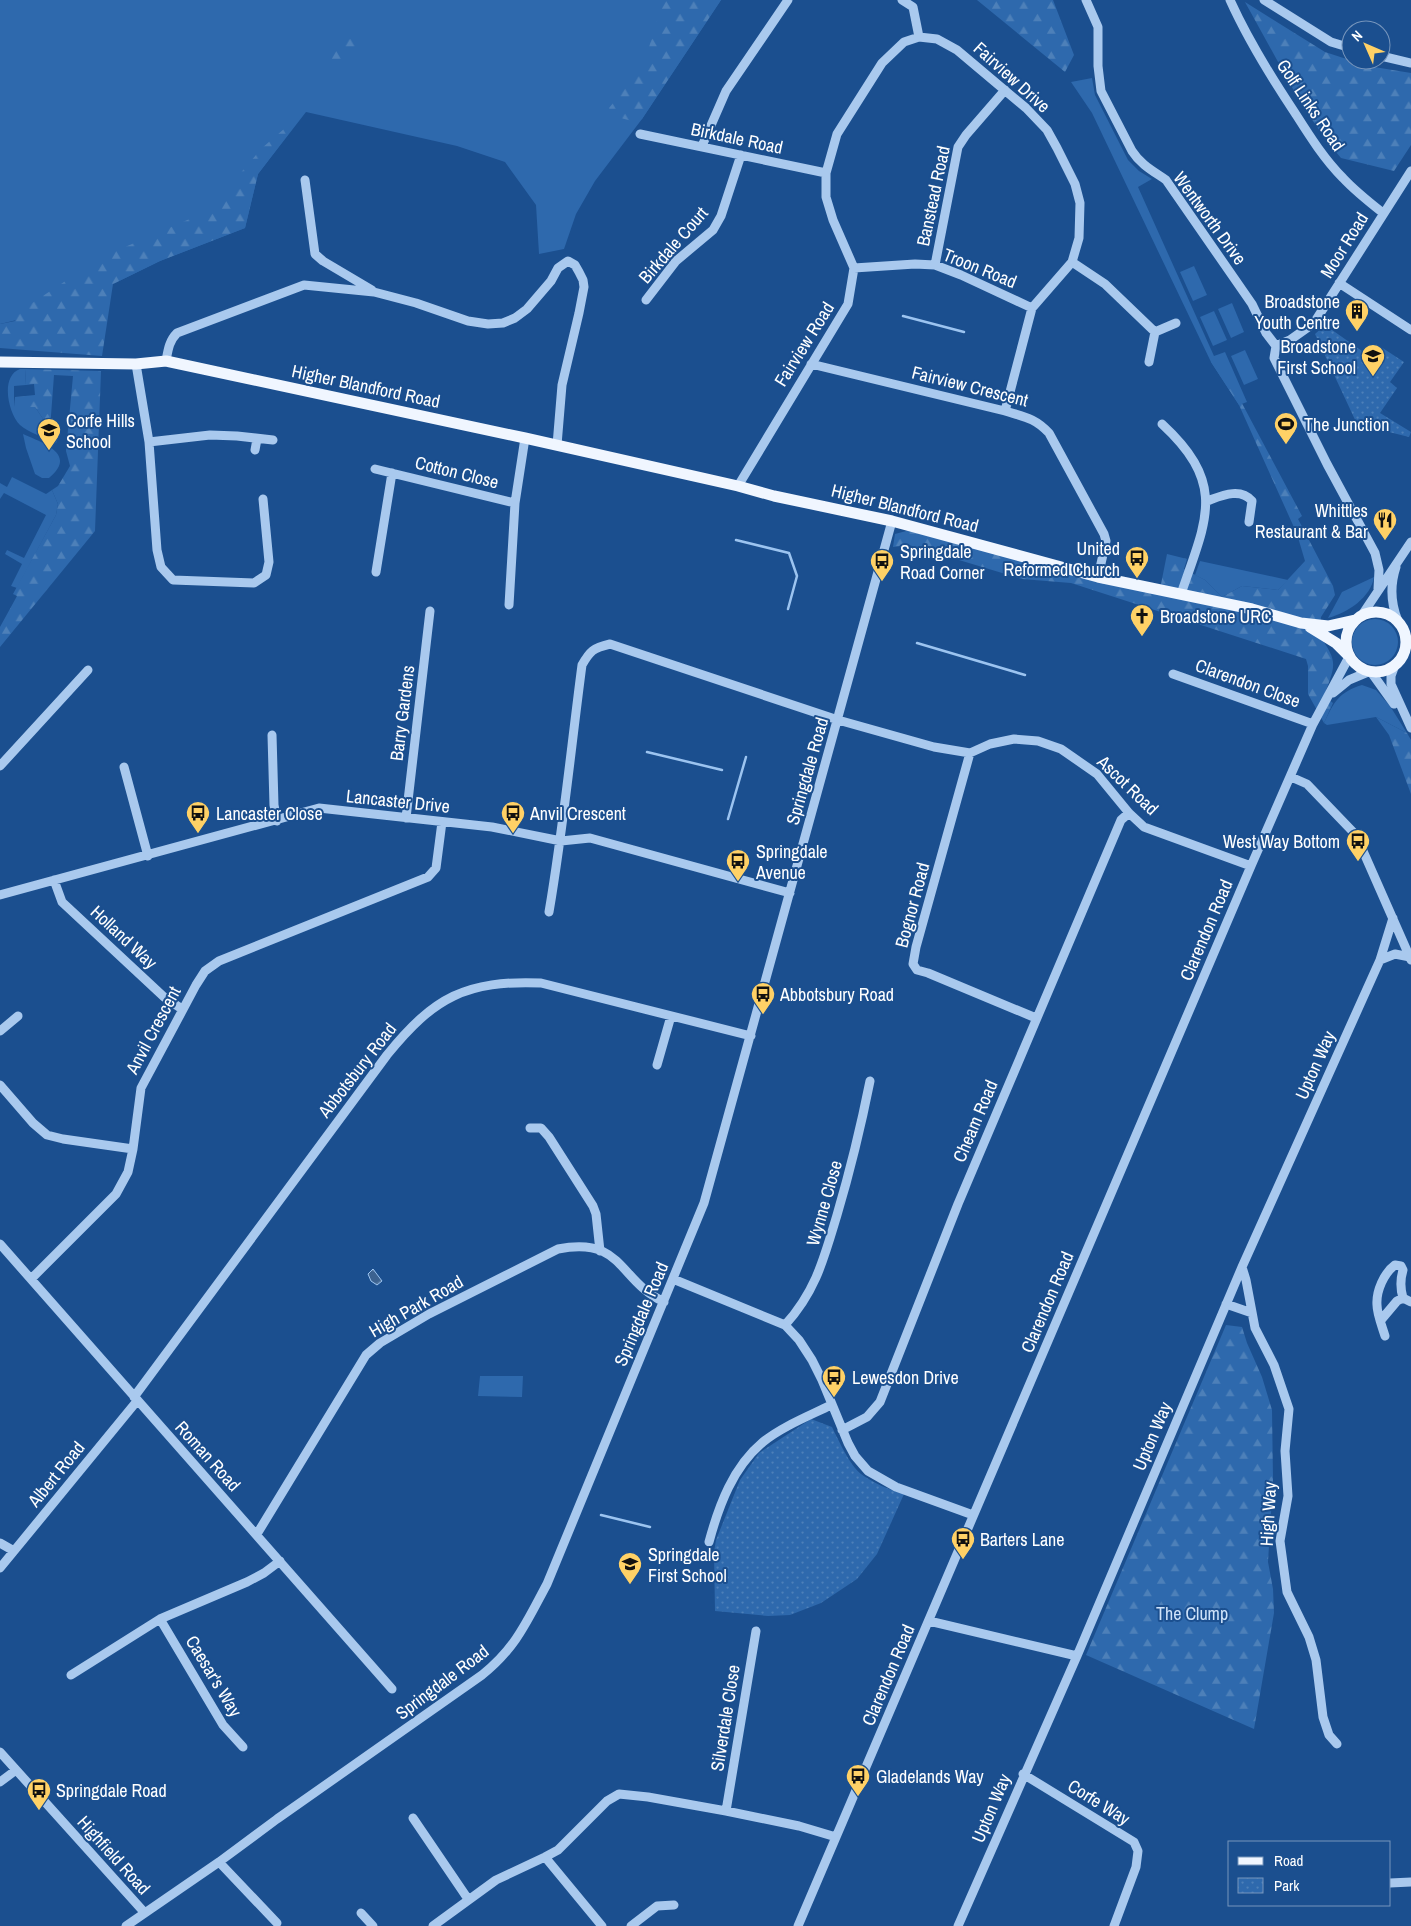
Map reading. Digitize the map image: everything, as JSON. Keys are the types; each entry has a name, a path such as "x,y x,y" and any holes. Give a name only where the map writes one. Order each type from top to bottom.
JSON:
{"main road":[{"name":"Higher Blandford Road","path":"0,362 136,364 166,361 557,445 774,496 892,521 1098,577 1252,609 1301,623 1328,626 1358,618"},
{"path":"1411,635 1390,616 1380,612 1372,612 1358,618 1346,634 1348,655 1354,664 1369,672 1380,672 1411,657"},
{"name":"Higher Blandford Road","path":"1301,623 1327,637 1348,655"},
{"path":"1397,664 1405,647 1406,638 1399,623"}],"street":[{"path":"702,146 726,90 788,0"},
{"path":"854,268 833,220 826,197 826,173 837,134 882,64 904,42 919,37 913,7 902,0"},
{"name":"Wentworth Drive","path":"1086,0 1098,27 1098,66 1102,91 1132,151 1138,160 1166,180 1252,304 1266,333 1276,346"},
{"name":"Golf Links Road","path":"1230,0 1273,81 1315,144 1341,176 1361,196 1383,213"},
{"path":"1264,0 1331,42 1341,45"},
{"name":"Fairview Drive","path":"919,37 937,39 957,50 1026,108 1047,130 1058,148 1075,184 1080,203 1079,238 1072,262 1032,308 1005,411"},
{"path":"1391,58 1411,63"},
{"name":"Banstead Road","path":"936,265 958,147 1005,90"},
{"name":"Birkdale Road","path":"640,134 826,173"},
{"name":"Birkdale Court","path":"646,300 676,261 713,230 721,216 741,155"},
{"name":"Moor Road","path":"1276,346 1290,340 1314,323 1411,171"},
{"path":"305,180 315,254 374,292"},
{"path":"166,361 169,345 177,333 304,284 374,292 416,303 468,321 488,324 503,323 515,318 527,309 551,280 558,268 568,261 574,265 583,280 583,297 562,385 557,445"},
{"path":"1072,262 1105,284 1155,332"},
{"name":"Troon Road","path":"854,268 915,264 936,265 1032,308"},
{"name":"Fairview Road","path":"738,486 848,304 854,268"},
{"path":"1339,283 1411,330"},
{"path":"1155,332 1176,323"},
{"path":"1149,362 1155,332"},
{"path":"1276,346 1274,358 1327,464 1375,553 1380,570 1378,588"},
{"path":"136,364 149,442 157,550 161,567 173,580 254,583 266,575 270,562 263,499"},
{"name":"Fairview Crescent","path":"811,364 1005,411 1039,423 1049,434 1104,534 1106,541 1098,577"},
{"path":"1162,424 1179,440 1190,455 1204,484 1207,501 1204,525 1181,594"},
{"path":"149,442 210,435 272,440"},
{"name":"Cotton Close","path":"509,605 515,503 525,438"},
{"path":"255,450 257,439"},
{"name":"Cotton Close","path":"375,469 515,503"},
{"name":"Cotton Close","path":"376,572 392,473"},
{"path":"1207,501 1234,493 1249,497 1252,501 1249,522"},
{"path":"265,519 274,519"},
{"name":"Springdale Road","path":"126,1926 460,1690 508,1652 523,1630 546,1584 704,1203 892,521"},
{"path":"1358,618 1411,542"},
{"path":"1399,560 1392,586 1393,608 1399,623"},
{"name":"Barry Gardens","path":"406,818 430,611"},
{"path":"549,912 561,841 566,786 582,665 596,647 610,644 838,720 927,745 970,753"},
{"name":"Clarendon Road","path":"798,1926 1251,866 1313,724 1330,694 1348,655"},
{"path":"1397,664 1391,676 1391,684 1409,725"},
{"path":"0,766 88,670"},
{"path":"1369,672 1409,725"},
{"name":"Clarendon Road","path":"1330,694 1349,680 1369,672"},
{"name":"Clarendon Close","path":"1172,674 1313,724"},
{"path":"272,735 274,805 277,820"},
{"name":"Ascot Road","path":"970,753 990,744 1014,739 1038,741 1061,749 1097,774 1129,813 1144,827 1251,866"},
{"name":"Bognor Road","path":"970,753 916,947 913,964 917,970 1036,1018"},
{"path":"124,767 148,856"},
{"path":"1291,777 1307,784 1356,835 1410,958"},
{"name":"Lancaster Drive","path":"0,894 148,856 319,808 492,827 561,841"},
{"name":"Cheam Road","path":"842,1430 867,1418 880,1402 958,1204 1036,1018 1122,820 1129,813"},
{"name":"Anvil Crescent","path":"30,1279 116,1194 128,1172 133,1149 140,1088 182,1009 205,972 219,961 428,878 436,868 442,822"},
{"path":"561,841 590,838 790,893"},
{"name":"Holland Way","path":"54,880 62,902 164,997 182,1009"},
{"name":"Upton Way","path":"958,1926 1023,1774 1077,1656 1242,1267 1380,960 1393,918"},
{"path":"1380,960 1395,954 1410,958"},
{"name":"Abbotsbury Road","path":"136,1399 387,1055 419,1019 432,1008 481,986 514,982 541,983 750,1036"},
{"path":"0,1031 18,1016"},
{"path":"657,1065 671,1016"},
{"name":"Wynne Close","path":"785,1325 799,1309 822,1268 853,1163 870,1081"},
{"path":"0,1085 33,1123 47,1135 133,1149"},
{"path":"530,1128 541,1128 549,1137 593,1206 596,1214 600,1251"},
{"name":"Roman Road","path":"0,1244 257,1534 392,1690"},
{"name":"High Park Road","path":"257,1534 345,1388 372,1349 429,1314 558,1249 578,1246 600,1251 614,1257 643,1290 664,1302"},
{"path":"1381,1320 1397,1301 1407,1300 1400,1279 1403,1270 1401,1266 1395,1265 1388,1271 1379,1294 1377,1305 1385,1336"},
{"name":"High Way","path":"1242,1267 1255,1328 1274,1364 1289,1409 1285,1451 1288,1496 1280,1541 1287,1592 1309,1637 1316,1660 1323,1718 1329,1735 1337,1744"},
{"path":"674,1279 785,1325 800,1340 812,1360 855,1456 868,1470 896,1487 973,1515"},
{"path":"1226,1304 1252,1313"},
{"name":"Albert Road","path":"0,1568 136,1399"},
{"path":"709,1542 723,1498 735,1474 750,1455 764,1441 780,1431 831,1405"},
{"path":"0,1543 14,1551"},
{"path":"71,1675 160,1618 247,1582 264,1573 280,1561"},
{"name":"Caesar's Way","path":"160,1618 223,1725 243,1747"},
{"path":"929,1621 1077,1656"},
{"name":"Silverdale Close","path":"726,1810 756,1631"},
{"name":"Highfield Road","path":"0,1752 144,1912"},
{"path":"0,1782 16,1770"},
{"name":"Corfe Way","path":"1023,1774 1134,1842 1138,1852 1136,1867 1114,1926"},
{"path":"433,1926 496,1880 545,1858 558,1850 607,1801 619,1794 726,1810 799,1826 836,1837"},
{"path":"413,1818 468,1900"},
{"path":"545,1858 602,1926"},
{"path":"219,1862 277,1923"},
{"path":"1391,1883 1411,1882"},
{"path":"631,1926 657,1906 674,1905"},
{"path":"361,1913 374,1926"}],"green space":[{"path":"0,0 721,0 642,119 595,181 576,214 564,249 539,254 536,205 505,162 457,146 306,112 258,174 245,228 160,261 113,284 42,314 0,324"},
{"path":"659,0 721,0 642,119 636,122 613,116 609,108 643,67 659,14"},
{"path":"977,0 1053,0 1074,55 1065,72"},
{"path":"1245,2 1325,52 1341,57 1341,70 1391,70 1411,73 1411,145 1394,171 1341,158 1325,139 1299,100"},
{"path":"369,36 342,69 331,60 337,37 349,39"},
{"path":"1092,78 1095,95 1128,160 1139,171 1152,179 1138,187 1214,356 1225,352 1247,402 1239,405 1211,362 1092,113 1071,82"},
{"path":"284,129 289,133 258,174 245,228 160,261 113,284 102,356 0,348 0,324 15,321 20,311 102,257 208,211 262,148"},
{"path":"1194,266 1207,295 1193,301 1180,272"},
{"path":"1232,303 1244,332 1231,338 1218,309"},
{"path":"1214,311 1227,340 1213,346 1200,317"},
{"name":"Broadstone First School","path":"1325,325 1362,351 1364,349 1373,356 1381,347 1404,362 1390,382 1397,388 1380,413 1411,432 1409,437 1357,424 1315,334"},
{"path":"1245,350 1258,379 1244,385 1231,356"},
{"path":"1211,362 1220,362 1302,516 1298,519 1333,586 1335,595 1321,617 1319,635 1330,652 1333,664 1333,670 1324,696 1333,703 1324,723 1308,694 1308,666 1306,659 1071,583 1022,579 909,545 893,547 895,534 910,530 1159,594 1167,554 1187,559 1184,569 1205,580 1222,597 1242,586 1278,590 1305,561 1297,534 1239,405"},
{"path":"20,369 25,369 26,385 14,386 14,407 35,407 50,429 61,431 56,443 23,428 12,412 9,404 8,387 14,373"},
{"path":"25,369 101,371 95,531 0,647 0,627 17,596 13,594 56,515 58,504 52,490 58,486 70,466 66,451 73,376 54,375 50,429 35,407 14,407 15,397 35,395 34,384 26,385"},
{"path":"23,434 40,441 54,450 59,456 60,462 57,470 49,478 42,478 35,474"},
{"path":"12,477 46,494 52,490 58,504 56,515 17,588 11,586 22,564 5,554 7,550 24,558 46,515 4,493 0,499 0,483 7,487"},
{"path":"1200,561 1288,580 1278,590 1242,586 1222,597 1205,580 1195,575"},
{"path":"1374,577 1368,591 1357,603 1336,616 1328,618 1342,592"},
{"path":"1370,619 1380,619 1394,629 1398,642 1394,655 1388,661 1380,665 1370,665 1356,655 1352,647 1352,637 1362,623"},
{"path":"1362,685 1376,690 1390,706 1407,733 1376,717 1327,725 1324,723 1338,699 1348,691"},
{"path":"1376,717 1407,733 1411,740 1411,794 1389,735"},
{"name":"The Clump","path":"1226,1325 1242,1327 1262,1377 1272,1410 1273,1480 1268,1562 1273,1589 1274,1613 1254,1729 1086,1655"},
{"path":"480,1376 523,1376 522,1397 478,1396"},
{"path":"811,1419 832,1427 848,1458 861,1474 882,1486 904,1494 877,1554 857,1579 821,1603 790,1615 768,1616 715,1611 714,1552 716,1540 740,1480 759,1453"}],"water":[{"path":"373,1269 382,1281 377,1285 371,1281 368,1274"}],"waterway":[{"path":"903,316 964,332"},
{"path":"736,540 789,553 797,576 788,609"},
{"path":"917,643 1025,675"},
{"path":"647,752 722,770"},
{"path":"728,819 746,757"},
{"path":"601,1515 650,1527"}],"place":[{"name":"Broadstone Youth Centre","path":"1357,332"},
{"name":"Broadstone First School","path":"1373,377"},
{"name":"The Junction","path":"1286,445"},
{"name":"Corfe Hills School","path":"49,451"},
{"name":"Whittles Restaurant & Bar","path":"1385,541"},
{"name":"United Reformed Church","path":"1137,579"},
{"name":"Springdale Road Corner","path":"882,582"},
{"name":"Broadstone URC","path":"1142,637"},
{"name":"Lancaster Close","path":"198,834"},
{"name":"Anvil Crescent","path":"513,834"},
{"name":"West Way Bottom","path":"1358,862"},
{"name":"Springdale Avenue","path":"738,882"},
{"name":"Abbotsbury Road","path":"763,1015"},
{"name":"Lewesdon Drive","path":"834,1398"},
{"name":"Barters Lane","path":"963,1560"},
{"name":"Springdale First School","path":"630,1585"},
{"name":"Gladelands Way","path":"858,1797"},
{"name":"Springdale Road","path":"39,1811"}]}
